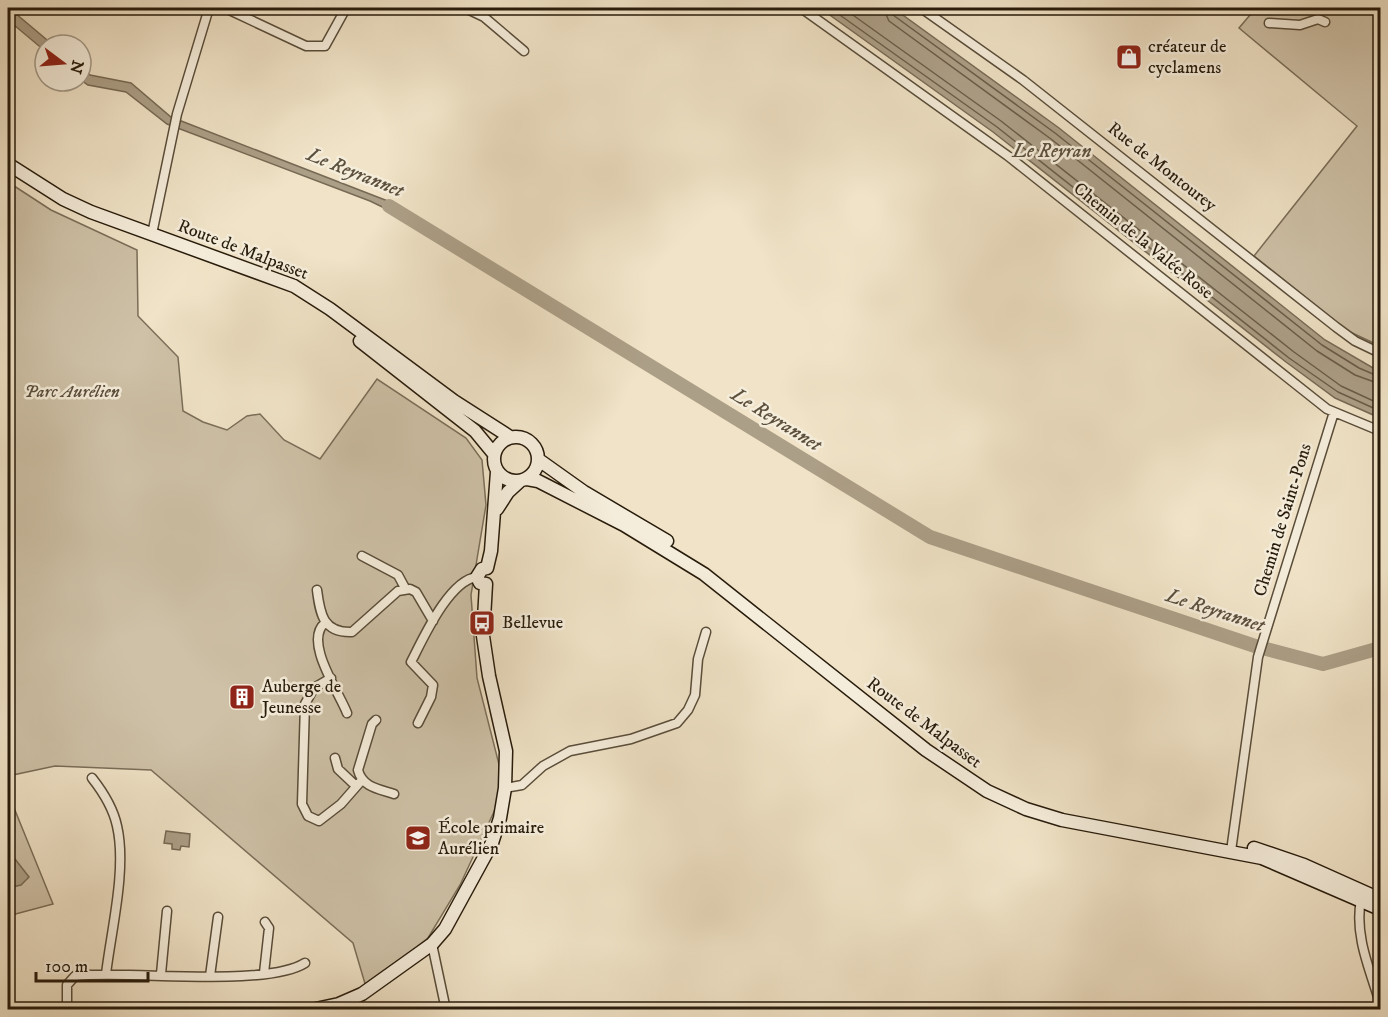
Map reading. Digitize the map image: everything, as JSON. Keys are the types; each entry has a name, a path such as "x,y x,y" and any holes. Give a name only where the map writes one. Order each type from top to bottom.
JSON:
{"main road":[{"name":"Route de Malpasset","path":"8,164 63,199 294,286 330,309 454,401 510,437"},
{"name":"Route de Malpasset","path":"8,173 50,201 81,216 268,283 292,294 328,315 431,399 475,431 494,454"},
{"path":"311,1010 339,1004 362,994 432,944 445,929 492,843 500,818 505,788 505,741 489,676 483,636 483,576 494,515 497,472 494,454 497,446 510,437 528,440 534,445 538,460 537,467 508,492 494,515"},
{"name":"Route de Malpasset","path":"538,460 584,492 706,567 958,765 990,784 1028,802 1064,812 1232,847 1263,858 1380,909"},
{"path":"497,472 511,481 523,480"},
{"name":"Route de Malpasset","path":"523,480 538,481 624,525 704,574 935,757 987,791 1026,809 1062,820 1268,851 1304,864 1380,899"}],"street":[{"path":"152,234 177,114 209,8"},
{"path":"225,8 306,46 325,46 346,8"},
{"path":"465,8 484,16 524,51"},
{"name":"Chemin de la Valée Rose","path":"801,8 1008,156 1136,255 1265,361 1334,412 1380,431"},
{"name":"Rue de Montourey","path":"921,8 1023,80 1336,327 1355,341 1380,353"},
{"path":"1269,23 1300,25 1317,19 1325,22"},
{"name":"Chemin de Saint-Pons","path":"1232,847 1261,647 1334,412"},
{"path":"362,556 398,575 405,588 416,592 433,621"},
{"path":"418,723 431,697 433,685 411,662 433,621 459,585 470,578 483,576"},
{"path":"317,590 320,616 325,623 332,628 352,632 398,591 405,588"},
{"path":"325,623 320,627 317,642 322,663 346,713"},
{"path":"505,788 522,785 543,766 570,751 631,739 677,723 688,710 694,695 697,667 706,632"},
{"path":"331,678 314,688 305,705 302,804 308,816 319,821 341,804 359,783 358,770 376,720"},
{"path":"335,758 338,769 359,783 394,794"},
{"path":"92,778 111,806 118,827 118,882 106,974"},
{"path":"1361,900 1358,918 1362,944 1380,1003"},
{"path":"161,974 168,911"},
{"path":"210,976 218,917"},
{"path":"264,973 269,928 265,922"},
{"path":"432,944 446,1010"},
{"path":"67,1010 67,985 75,976 106,974 210,976 264,973 295,969 305,963"}],"green space":[{"path":"1256,8 1380,8 1380,346 1348,331 1254,256 1357,126 1239,28"},
{"name":"Parc Aurélien","path":"8,182 51,210 137,250 138,316 178,357 183,411 203,422 227,430 247,416 260,414 284,440 320,459 377,379 466,438 482,460 486,505 471,595 477,678 505,788 460,885 428,938 366,987 353,943 151,770 55,766 8,776"},
{"path":"8,793 53,904 8,916"}],"water":[{"path":"9,8 39,33 33,33 33,41 8,20"},
{"name":"Le Reyran","path":"820,8 893,8 1059,128 1325,340 1380,372 1380,418 1335,398 993,132"},
{"name":"Le Reyrannet","path":"93,76 131,83 171,117 398,205 406,213 403,217 370,201 167,124 126,92 93,86"},
{"path":"166,831 190,834 189,847 181,846 180,850 172,849 172,844 164,843"},
{"path":"8,850 29,877 21,885 8,888"}],"waterway":[{"name":"Le Reyrannet","path":"389,206 930,537 1255,646 1323,664 1380,648"}],"place":[{"name":"créateur de cyclamens","path":"1129,57"},
{"name":"Bellevue","path":"482,623"},
{"name":"Auberge de Jeunesse","path":"242,697"},
{"name":"École primaire Aurélien","path":"418,838"}]}
